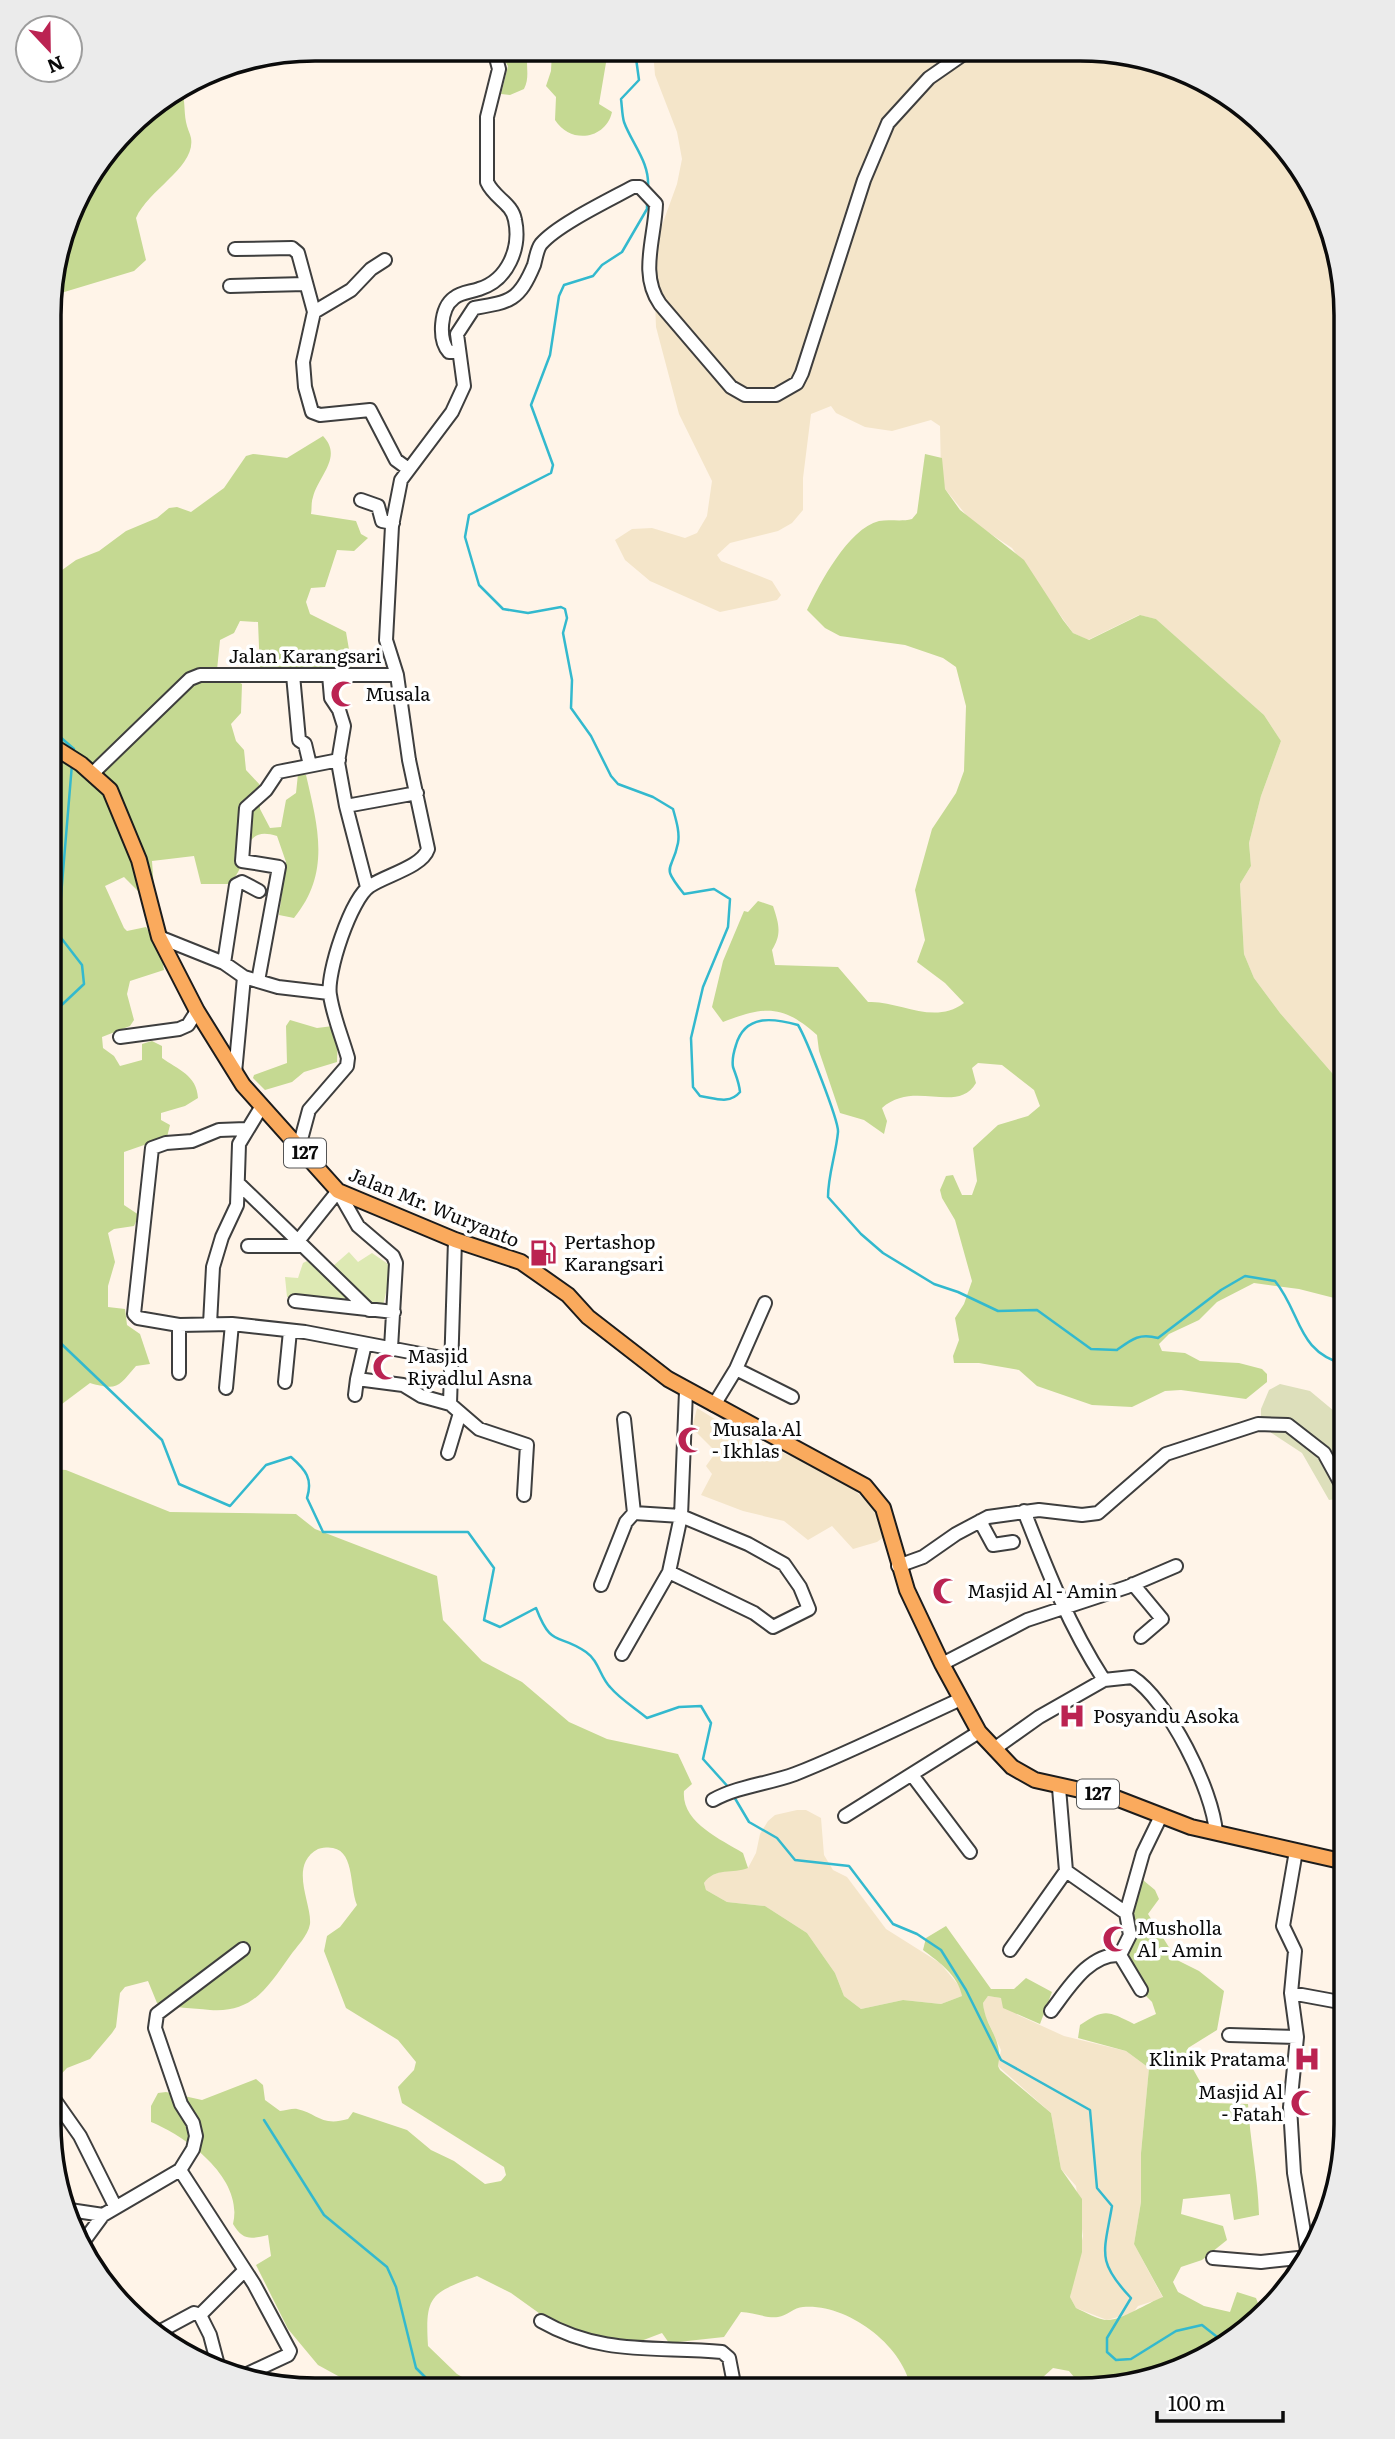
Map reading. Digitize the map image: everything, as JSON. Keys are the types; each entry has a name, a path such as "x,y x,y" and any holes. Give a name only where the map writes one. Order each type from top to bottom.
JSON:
{"main road":[{"name":"Jalan Mr. Wuryanto","path":"61,752 87,769 110,790 127,826 159,937 197,1011 235,1073 338,1191 455,1240 521,1262 568,1295 588,1317 648,1366 686,1391 865,1486 883,1508 898,1566 942,1664 961,1699 979,1732 1021,1773 1059,1788 1116,1798 1161,1816 1216,1833 1334,1859"}],"street":[{"path":"457,352 449,352 442,338 446,306 454,297 497,280 512,262 516,233 512,209 491,192 487,182 487,117 499,69 497,61"},
{"path":"397,675 386,640 393,523 401,480 407,468 452,412 464,386 462,362 457,352 457,334 466,316 474,308 489,308 506,302 520,292 540,245 633,187 649,194 656,213 649,276 653,293 660,304 731,387 753,397 786,390 797,383 802,373 864,180 888,122 929,78 953,61"},
{"path":"235,249 292,248 298,253 314,312 303,362 304,387 312,412 320,415 370,410 396,460 407,468"},
{"path":"314,312 351,290 371,269 385,260"},
{"path":"230,286 306,284"},
{"path":"361,500 378,506 383,522 393,523"},
{"path":"299,1147 309,1110 347,1066 348,1058 329,993 341,936 353,906 367,887 346,806 339,760 344,726 339,710 331,698 329,675"},
{"name":"Jalan Karangsari","path":"87,769 196,676 397,675 428,849 425,856 367,887"},
{"path":"293,676 299,740 305,744 310,765"},
{"path":"258,981 279,867 242,861 246,808 266,790 278,772 339,760"},
{"path":"346,806 417,793"},
{"path":"224,963 236,885 249,883 259,891"},
{"path":"159,937 224,963 244,977 278,988 329,993"},
{"path":"235,1073 244,977"},
{"path":"120,1037 179,1029 188,1025 197,1011"},
{"path":"210,1324 213,1267 222,1237 237,1205 239,1144 262,1106"},
{"path":"246,1129 219,1130 192,1141 152,1148 134,1312 138,1318 179,1325 232,1324 290,1331 452,1360"},
{"path":"238,1183 369,1310"},
{"path":"248,1246 299,1243 338,1191 352,1219 393,1256 396,1263 391,1348"},
{"path":"448,1453 455,1408 452,1360 455,1240"},
{"path":"295,1301 394,1312"},
{"path":"713,1405 736,1369 765,1303"},
{"path":"226,1388 232,1324"},
{"path":"179,1325 179,1373"},
{"path":"285,1382 290,1331"},
{"path":"355,1395 365,1344"},
{"path":"736,1369 792,1397"},
{"path":"357,1379 403,1385 421,1396 455,1408 479,1429 527,1444 524,1495"},
{"path":"622,1654 669,1573 681,1516 686,1391"},
{"path":"601,1585 626,1522 634,1513 624,1419"},
{"path":"898,1566 923,1557 980,1521 1024,1511 1082,1515 1098,1513 1166,1454 1258,1424 1289,1425 1324,1453 1334,1471"},
{"path":"1024,1511 1062,1609 1104,1680"},
{"path":"634,1513 681,1516 748,1544 784,1564 800,1587 808,1606 806,1612 773,1627 735,1603 669,1573"},
{"path":"980,1521 993,1545 1013,1542"},
{"path":"942,1664 1027,1620 1133,1584 1176,1566"},
{"path":"1133,1584 1161,1619 1141,1637"},
{"path":"994,1749 1039,1717 1104,1680 1132,1677 1147,1690 1198,1768 1210,1797 1216,1833"},
{"path":"713,1800 731,1791 787,1776 961,1699"},
{"path":"845,1816 979,1732"},
{"path":"912,1775 970,1852"},
{"path":"1010,1950 1066,1871 1059,1788"},
{"path":"1120,1955 1130,1935 1126,1913 1143,1853 1161,1816"},
{"path":"1296,1851 1283,1926 1295,1951 1291,1993 1297,2037 1290,2107 1294,2173 1305,2241"},
{"path":"1066,1871 1126,1913"},
{"path":"87,2236 103,2215 115,2206 180,2169 193,2149 196,2136 181,2104 155,2028 157,2014 243,1949"},
{"path":"1051,2011 1076,1978 1104,1956 1120,1955"},
{"path":"1120,1955 1141,1990"},
{"path":"1291,1993 1334,2001"},
{"path":"1229,2035 1297,2037"},
{"path":"61,2110 85,2145 115,2206"},
{"path":"180,2169 243,2272 254,2284 290,2351 288,2355 255,2370"},
{"path":"77,2211 103,2215"},
{"path":"1213,2258 1261,2262 1296,2258"},
{"path":"200,2315 243,2272"},
{"path":"166,2329 194,2314 200,2315"},
{"path":"200,2315 215,2357"},
{"path":"541,2320 568,2336 623,2349 722,2351 729,2358 733,2378"}],"shaded area":[{"path":"654,61 1112,63 1177,81 1221,104 1247,124 1271,148 1291,174 1308,203 1325,250 1332,283 1334,316 1334,1075 1280,1013 1254,978 1244,954 1240,884 1251,866 1249,843 1261,796 1281,741 1264,715 1156,619 1139,615 1088,640 1073,633 1012,548 971,521 945,489 941,474 940,426 931,420 892,431 865,427 836,413 831,406 811,414 803,478 803,510 792,523 778,531 730,543 717,555 721,561 772,581 781,595 777,600 720,612 650,581 625,560 615,540 632,529 652,528 685,538 697,533 707,516 712,481 679,414 656,327 653,250 677,184 682,159 677,132 655,75"},
{"path":"697,1408 739,1434 840,1477 875,1509 885,1536 877,1542 853,1549 832,1526 808,1540 784,1521 743,1511 701,1495 712,1474 706,1466 716,1452 692,1428"},
{"path":"806,1810 821,1818 824,1855 833,1870 847,1877 886,1929 940,1963 960,1987 962,1996 941,2004 903,2000 861,2009 844,1996 835,1973 807,1933 765,1906 727,1902 706,1890 704,1883 708,1877 725,1870 748,1868 756,1853 760,1834 768,1821 775,1815"},
{"path":"988,1996 1001,1998 1018,2015 1064,2036 1126,2051 1149,2068 1141,2153 1141,2202 1134,2244 1163,2298 1138,2306 1133,2313 1107,2320 1076,2308 1070,2297 1083,2236 1076,2186 1061,2169 1051,2113 998,2066 1001,2050 984,2013 983,2003"}],"green space":[{"path":"505,61 527,61 524,89 510,95 501,94 508,66"},
{"path":"551,61 606,61 599,104 612,112 603,128 587,136 578,136 562,128 555,120 556,97 546,86"},
{"path":"184,98 191,149 179,168 142,207 136,218 146,260 134,271 62,293 70,250 95,188 124,148 148,124"},
{"path":"323,436 329,444 330,459 313,497 311,514 356,521 361,534 368,538 354,551 337,550 325,587 311,588 306,602 310,614 346,632 352,667 312,672 260,672 258,622 240,621 234,633 220,640 217,670 242,684 241,713 231,724 236,741 244,750 246,770 260,785 260,809 270,828 281,827 286,800 296,793 298,774 306,775 317,831 317,867 313,884 306,901 294,918 279,915 286,862 277,836 265,834 256,836 251,841 240,868 228,884 201,884 194,856 152,861 155,905 144,909 138,891 124,877 105,886 127,931 146,927 161,953 164,970 130,981 127,994 134,1020 130,1026 102,1037 103,1048 114,1056 120,1066 142,1060 142,1044 152,1041 162,1046 162,1058 190,1078 198,1098 185,1106 161,1113 161,1120 170,1125 167,1137 124,1152 124,1205 139,1215 134,1226 114,1229 108,1233 115,1262 108,1286 108,1307 125,1309 127,1325 140,1334 150,1364 136,1366 121,1383 112,1387 90,1383 61,1405 61,571 76,560 99,551 126,531 157,518 169,508 177,507 191,512 224,488 246,456 253,454 287,458"},
{"path":"925,454 942,458 945,489 960,510 1024,560 1073,633 1089,640 1140,615 1156,619 1264,715 1281,741 1261,796 1249,843 1251,866 1240,884 1244,954 1254,978 1280,1013 1334,1075 1334,1298 1299,1289 1254,1283 1217,1302 1199,1320 1169,1334 1159,1344 1162,1351 1185,1353 1200,1361 1239,1363 1262,1369 1267,1374 1267,1382 1246,1399 1181,1390 1165,1391 1132,1407 1092,1405 1037,1386 1019,1370 979,1363 954,1363 953,1356 959,1340 955,1318 964,1304 972,1281 955,1220 940,1190 946,1176 953,1175 962,1195 972,1195 977,1181 973,1148 998,1125 1028,1116 1040,1106 1034,1090 1002,1065 978,1063 972,1068 976,1083 968,1092 946,1097 908,1096 894,1100 882,1108 887,1121 884,1134 864,1120 840,1113 819,1051 817,1035 805,1025 783,1013 773,1011 750,1013 723,1022 712,1007 723,961 744,911 748,912 758,901 773,906 777,918 778,934 772,950 775,965 838,967 868,1002 928,1012 952,1009 964,1003 945,983 917,962 925,940 915,890 932,829 956,793 964,771 966,706 956,667 943,658 905,645 840,636 825,628 807,610 836,558 856,534 879,521 912,519 917,513"},
{"path":"290,1020 317,1028 333,1026 338,1034 337,1062 304,1072 292,1082 265,1090 253,1078 254,1075 287,1063 286,1026"},
{"path":"349,1252 358,1262 372,1253 388,1264 389,1279 383,1306 353,1299 287,1297 285,1277 298,1278 303,1263 307,1261 324,1274"},
{"path":"1280,1384 1310,1391 1334,1411 1334,1499 1329,1500 1302,1453 1261,1426 1261,1409 1269,1390"},
{"path":"61,1470 170,1512 296,1514 315,1529 437,1576 443,1620 482,1661 522,1682 569,1722 607,1739 678,1754 692,1784 684,1791 689,1812 695,1821 713,1835 743,1853 748,1868 713,1875 704,1883 706,1890 727,1902 765,1906 807,1933 835,1973 844,1996 861,2009 903,2000 941,2004 962,1996 952,1975 923,1950 926,1938 946,1926 991,1989 1014,1989 1026,1978 1052,1992 1040,2024 1003,2008 1001,1998 988,1996 983,2003 984,2012 998,2048 1000,2070 1051,2113 1061,2169 1082,2199 1082,2252 1070,2297 1076,2308 1108,2320 1163,2297 1134,2244 1141,2202 1141,2153 1149,2068 1126,2051 1078,2038 1080,2025 1101,2014 1112,2014 1134,2024 1156,2014 1152,2002 1129,1979 1127,1955 1138,1881 1143,1880 1155,1890 1159,1899 1148,1914 1177,1960 1199,1971 1224,1991 1217,2030 1188,2048 1188,2060 1212,2103 1248,2104 1258,2201 1259,2215 1234,2220 1230,2194 1183,2199 1181,2214 1223,2226 1227,2240 1202,2260 1181,2267 1173,2282 1178,2292 1204,2306 1230,2312 1237,2292 1256,2298 1258,2304 1221,2335 1192,2352 1129,2373 1075,2378 1069,2371 1053,2368 1042,2378 907,2378 898,2358 886,2343 871,2330 838,2312 803,2307 774,2317 741,2312 724,2337 669,2343 662,2333 633,2344 590,2335 550,2321 511,2293 477,2276 440,2292 430,2306 428,2316 428,2346 464,2378 342,2378 318,2365 288,2329 256,2265 271,2256 268,2235 252,2238 240,2233 233,2224 234,2207 222,2176 196,2149 151,2122 151,2106 158,2093 166,2092 202,2100 256,2079 263,2085 265,2100 280,2111 297,2109 331,2121 348,2119 353,2112 407,2130 431,2150 454,2161 485,2184 501,2181 506,2175 504,2167 402,2103 398,2087 414,2070 416,2062 398,2040 346,2008 324,1951 327,1936 340,1927 357,1905 349,1865 339,1850 331,1848 318,1849 309,1856 304,1865 304,1885 310,1916 307,1933 258,1996 237,2007 210,2010 157,2003 148,1981 125,1987 120,1993 116,2027 112,2033 90,2059 67,2068 61,2074"}],"waterway":[{"path":"636,61 639,80 621,99 624,122 643,161 648,188"},
{"path":"647,202 647,209 622,252 602,265 593,276 564,285 559,296 550,355 531,405 553,465 551,473 469,515 465,537 479,585 503,609 528,613 561,607 565,609 567,618 563,633 572,680 571,708 591,736 611,776 618,784 653,797 673,809 678,839 670,873 684,894 714,889 730,899 728,927 703,987 691,1038 693,1087 700,1096 722,1100 736,1096 740,1092 733,1056 740,1035 746,1028 753,1023 770,1020 798,1025 837,1125 828,1197 861,1234 883,1253 934,1284 998,1311 1037,1310 1091,1349 1117,1350 1136,1338 1158,1338 1221,1290 1245,1276 1275,1281 1309,1341 1318,1351 1334,1360"},
{"path":"61,738 74,749 73,753"},
{"path":"61,896 72,764"},
{"path":"61,938 82,965 84,984 61,1006"},
{"path":"61,1344 162,1440 179,1484 230,1506 266,1465 291,1457 307,1475 307,1498 323,1532 468,1532 494,1568 484,1620 500,1627 536,1608 551,1635 586,1652 614,1691 647,1718 679,1707 701,1706 711,1723 703,1759 730,1789"},
{"path":"733,1795 749,1822 777,1838 795,1860 849,1866 893,1924 917,1934 941,1950 966,1990 1001,2060 1090,2110 1097,2188 1112,2206 1105,2256 1112,2275 1131,2298 1107,2338 1107,2352 1116,2360 1131,2359 1176,2331 1202,2325 1217,2337"},
{"path":"264,2120 324,2215 387,2267 396,2287 416,2368 426,2378"}],"place":[{"name":"Musala","path":"344,694"},
{"name":"Pertashop Karangsari","path":"543,1253"},
{"name":"Masjid Riyadlul Asna","path":"386,1367"},
{"name":"Musala Al - Ikhlas","path":"691,1440"},
{"name":"Masjid Al - Amin","path":"946,1591"},
{"name":"Posyandu Asoka","path":"1072,1716"},
{"name":"Musholla Al - Amin","path":"1116,1939"},
{"name":"Klinik Pratama","path":"1307,2059"},
{"name":"Masjid Al - Fatah","path":"1304,2103"}]}
